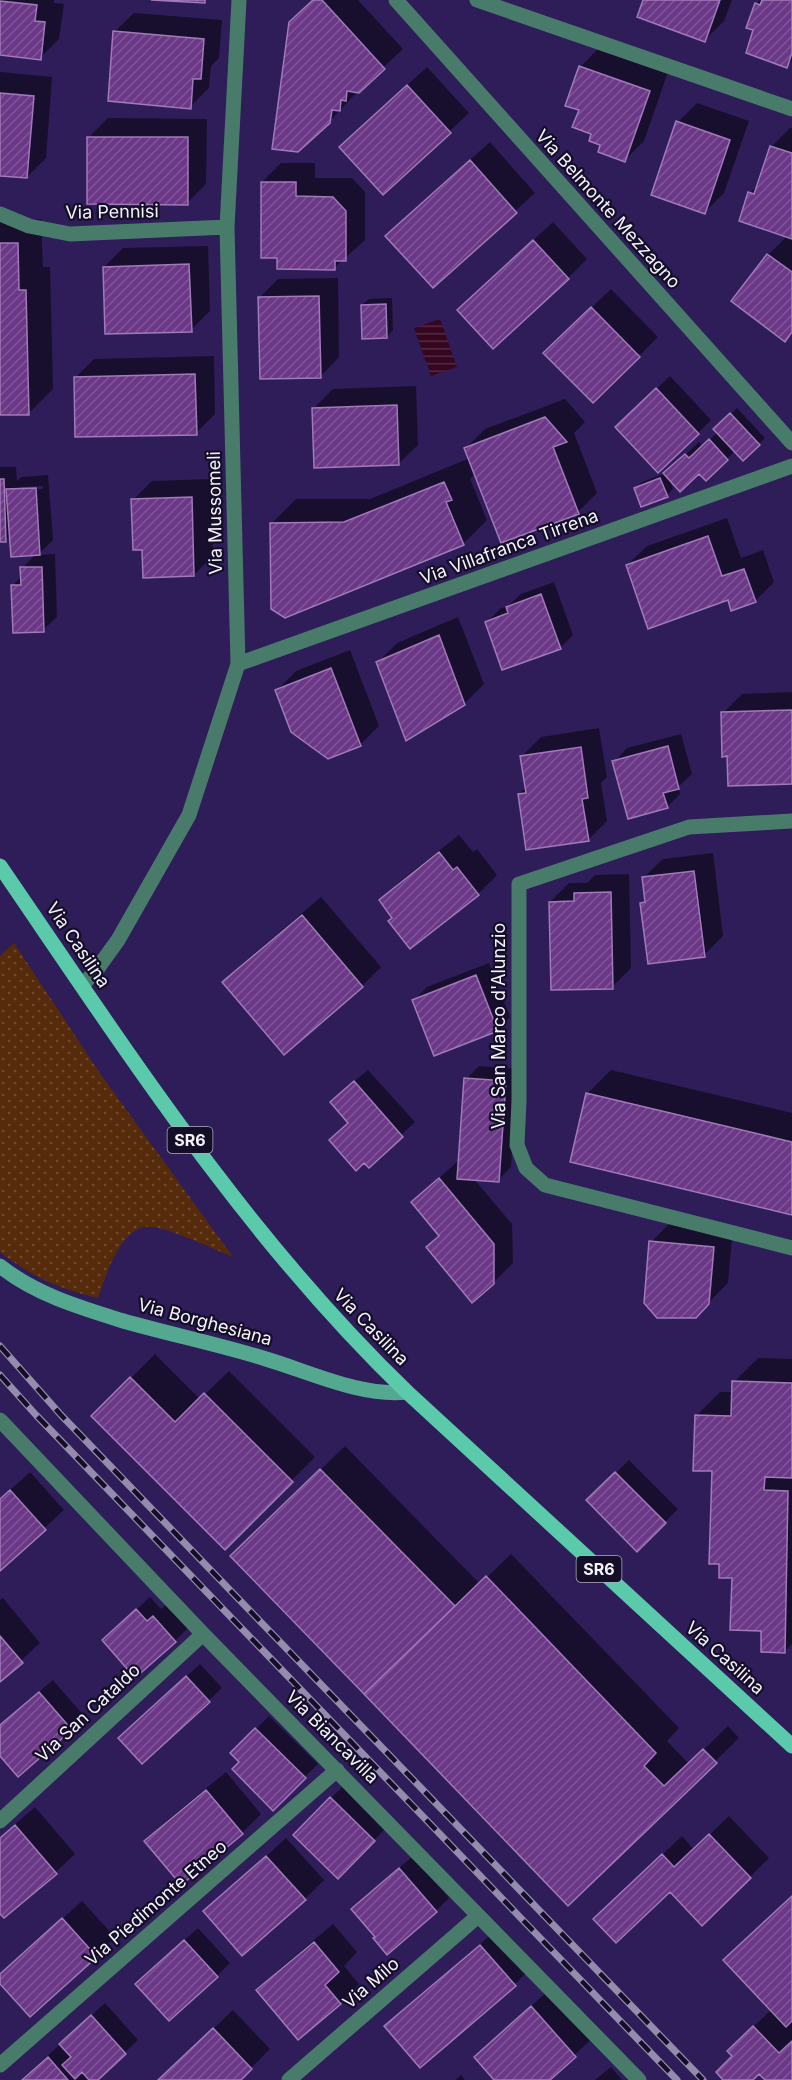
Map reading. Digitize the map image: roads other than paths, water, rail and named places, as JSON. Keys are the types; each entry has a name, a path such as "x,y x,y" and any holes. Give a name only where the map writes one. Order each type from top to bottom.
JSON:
{"main road":[{"name":"Via Casilina","path":"0,866 150,1087 273,1248 330,1313 407,1392 792,1746"}],"street":[{"name":"Via Mussomeli","path":"82,985 95,972 118,940 189,815 238,664 227,227 239,0"},
{"name":"Via Belmonte Mezzagno","path":"396,0 792,444"},
{"path":"477,0 792,109"},
{"name":"Via Pennisi","path":"0,214 30,226 70,234 227,227"},
{"name":"Via Villafranca Tirrena","path":"238,664 792,466"},
{"name":"Via San Marco d'Alunzio","path":"792,821 689,827 519,884 517,1145 526,1168 545,1185 792,1248"},
{"name":"Via Borghesiana","path":"0,1266 33,1289 99,1313 265,1358 367,1390 389,1394 407,1392"},
{"name":"Via Biancavilla","path":"0,1420 203,1634 639,2080"},
{"name":"Via San Cataldo","path":"0,1821 203,1634"},
{"name":"Via Piedimonte Etneo","path":"0,2065 337,1770"},
{"name":"Via Milo","path":"289,2080 478,1916"}],"railway":[{"path":"0,1346 61,1415 703,2080"},
{"path":"0,1375 677,2080"}]}
